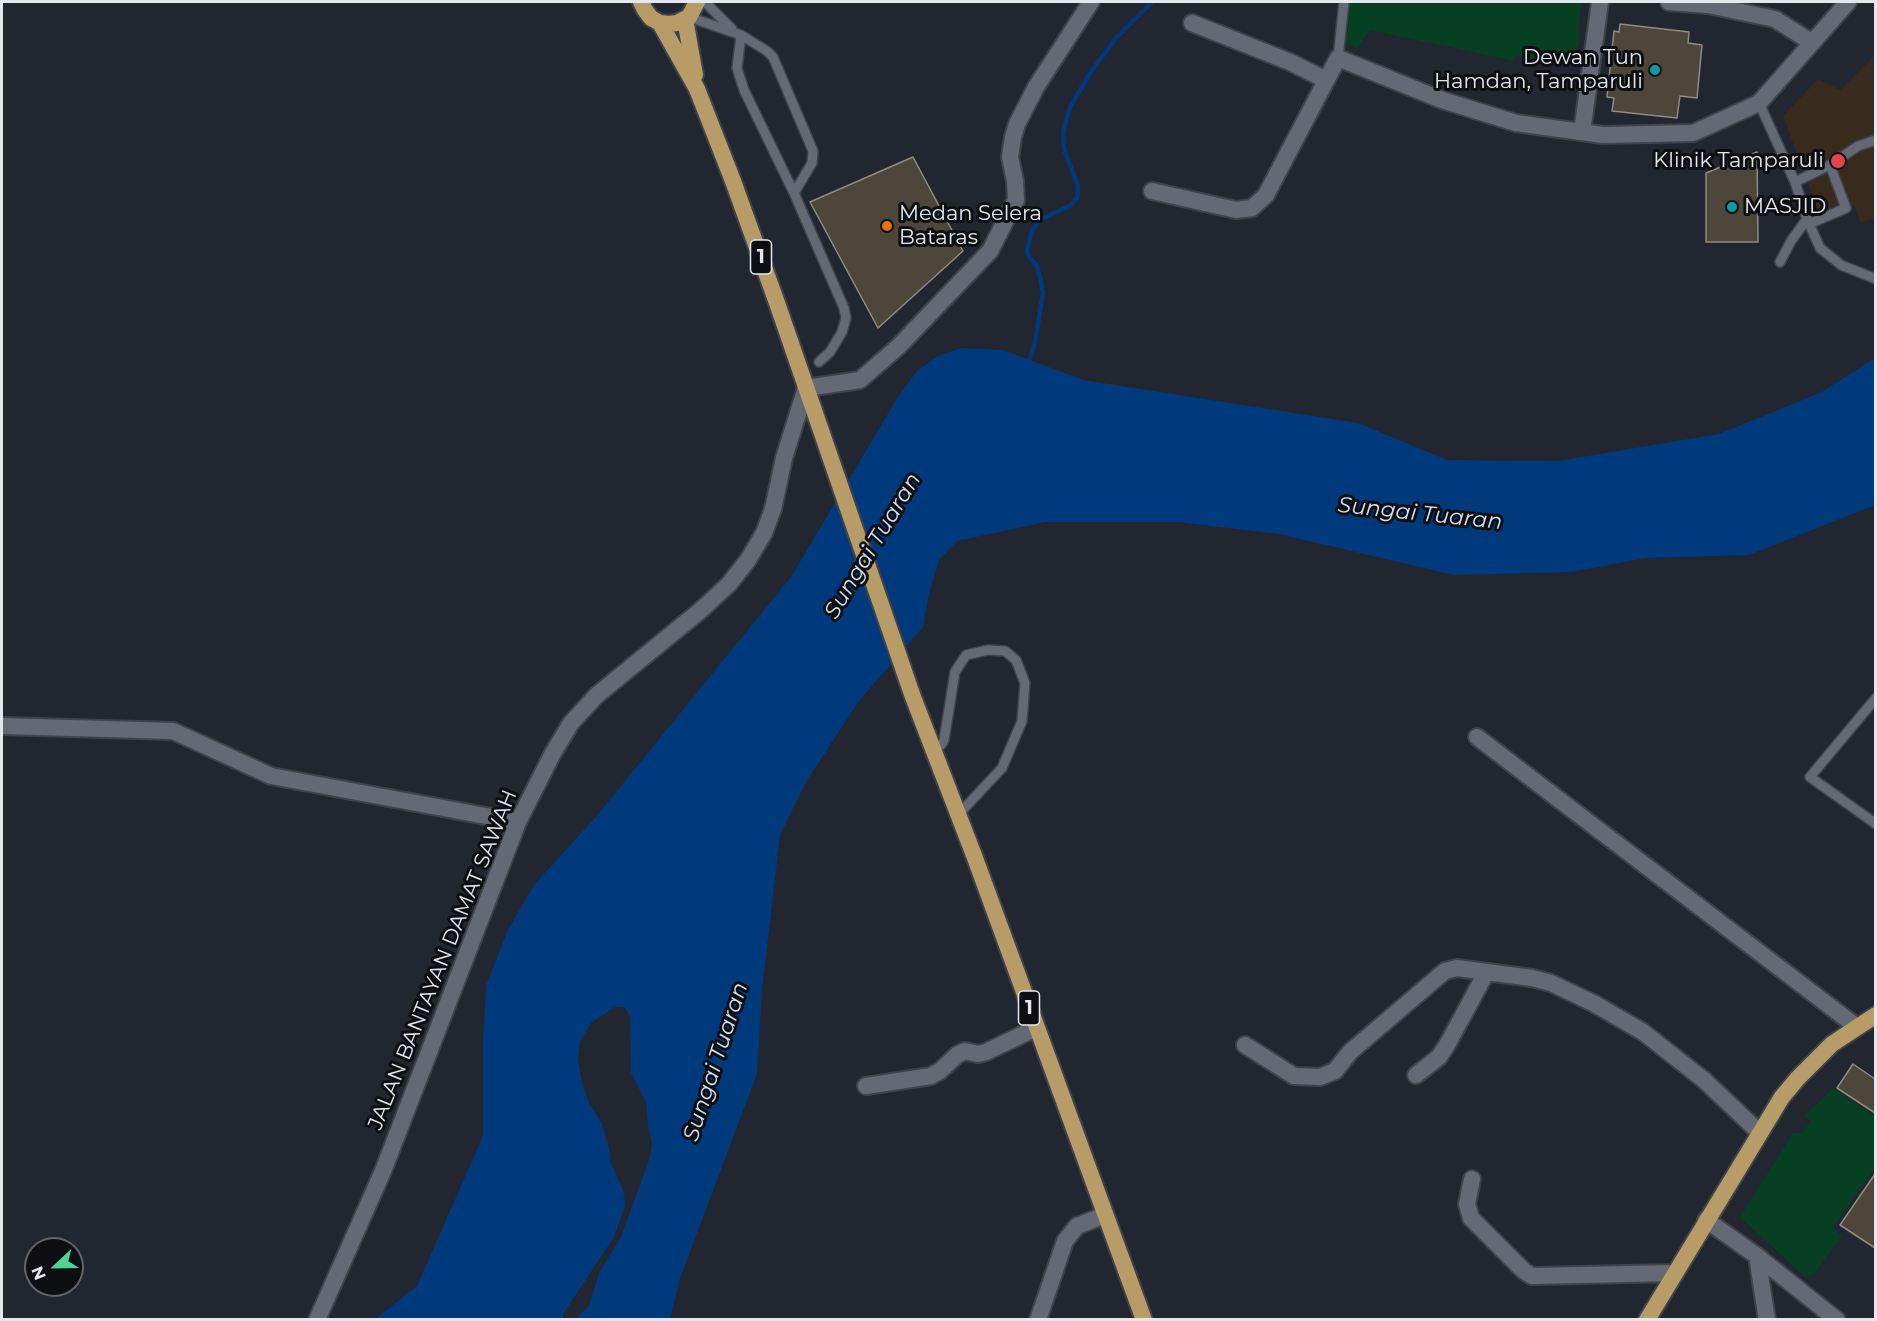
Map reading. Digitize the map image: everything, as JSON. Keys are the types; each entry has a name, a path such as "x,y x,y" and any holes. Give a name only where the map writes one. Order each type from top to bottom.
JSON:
{"highway":[{"name":"1","path":"641,2 651,18 660,23 697,89 756,243 913,697 1144,1320"},
{"name":"1","path":"690,12 697,89"},
{"path":"660,23 677,23 690,12"},
{"path":"1647,1320 1782,1097 1832,1044 1875,1015"}],"street":[{"path":"806,388 860,380 899,346 990,251 1016,200 1010,157 1017,124 1036,87 1091,2"},
{"path":"1582,132 1600,2"},
{"path":"1669,2 1708,5 1775,19 1811,42"},
{"path":"1152,191 1236,210 1252,208 1266,195 1338,58 1442,100 1516,123 1603,135 1693,133 1759,103 1848,2"},
{"path":"1192,23 1290,62 1326,80"},
{"name":"JALAN BANTAYAN DAMAT SAWAH","path":"317,1320 383,1171 518,822 571,723 597,695 701,610 729,584 748,560 764,533 773,508 784,458 806,388"},
{"path":"2,726 173,731 271,776 518,822"},
{"path":"1477,737 1857,1027"},
{"path":"1245,1045 1294,1076 1320,1077 1335,1071 1350,1052 1444,971 1457,968 1532,978 1551,983 1595,1004 1643,1032 1704,1080 1760,1133"},
{"path":"1416,1075 1439,1057 1486,973"},
{"path":"866,1086 931,1076 965,1051 978,1054 986,1052 1036,1028"},
{"path":"1472,1179 1467,1204 1471,1218 1524,1271 1532,1276 1675,1273"},
{"path":"1038,1320 1065,1241 1077,1226 1105,1215"},
{"path":"1706,1220 1757,1256 1837,1320"},
{"path":"1757,1256 1767,1320"}],"lane":[{"path":"705,2 738,33 737,68 744,90 794,193 844,308 846,318 842,332 830,351 819,362"},
{"path":"1338,58 1344,2"},
{"path":"690,12 738,33 773,57 813,151 812,163 794,193"},
{"path":"1759,103 1795,182 1808,222 1820,248 1841,265 1875,279"},
{"path":"1795,182 1830,165 1858,146 1875,140"},
{"path":"1780,262 1791,241 1808,222 1846,208 1830,165"},
{"path":"932,747 941,745 944,740 955,672 966,656 988,650 1005,651 1016,660 1025,683 1022,721 1002,768 958,815"},
{"path":"1875,699 1810,777 1875,824"}],"shaded area":[{"name":"Klinik Tamparuli","path":"1875,55 1875,217 1861,223 1854,205 1821,218 1783,116 1818,79 1840,90"}],"green space":[{"path":"1348,2 1581,2 1576,66 1516,56 1514,61 1370,30 1357,48 1344,42"},
{"path":"1833,1088 1875,1116 1875,1167 1833,1228 1842,1236 1814,1274 1805,1277 1740,1217 1793,1133 1802,1133 1811,1121 1805,1115"}],"water":[{"name":"Sungai Tuaran","path":"962,348 1003,350 1083,380 1358,423 1447,460 1558,461 1719,434 1822,392 1875,358 1875,505 1749,555 1646,558 1571,572 1454,575 1279,534 1178,522 1045,522 957,541 939,560 929,594 923,627 858,702 806,782 780,835 762,990 757,1074 680,1278 670,1319 575,1319 589,1306 599,1273 621,1237 650,1157 652,1144 646,1102 631,1073 630,1016 624,1007 615,1007 592,1022 580,1041 578,1060 583,1087 602,1124 610,1161 624,1192 625,1206 614,1237 563,1314 563,1319 374,1320 417,1286 483,1136 483,1044 486,986 507,932 534,885 594,819 791,577 898,397 917,371 938,356"}],"building":[{"name":"Dewan Tun Hamdan, Tamparuli","path":"1620,24 1689,32 1688,43 1702,45 1697,98 1680,96 1677,118 1612,111 1614,98 1607,97 1614,31 1619,32"},
{"name":"MASJID","path":"1757,152 1758,242 1706,242 1706,173"},
{"name":"Medan Selera Bataras","path":"913,157 963,251 878,328 810,202"},
{"path":"1853,1064 1875,1079 1875,1113 1837,1088"},
{"path":"1875,1174 1875,1248 1840,1225"}],"waterway":[{"path":"1028,364 1035,342 1043,293 1036,265 1029,257 1027,250 1032,230 1041,219 1070,206 1077,198 1078,186 1064,149 1063,132 1070,107 1091,72 1115,39 1152,2"}],"place":[{"name":"Dewan Tun Hamdan, Tamparuli","path":"1655,70"},
{"name":"Klinik Tamparuli","path":"1838,161"},
{"name":"MASJID","path":"1732,207"},
{"name":"Medan Selera Bataras","path":"887,226"}]}
